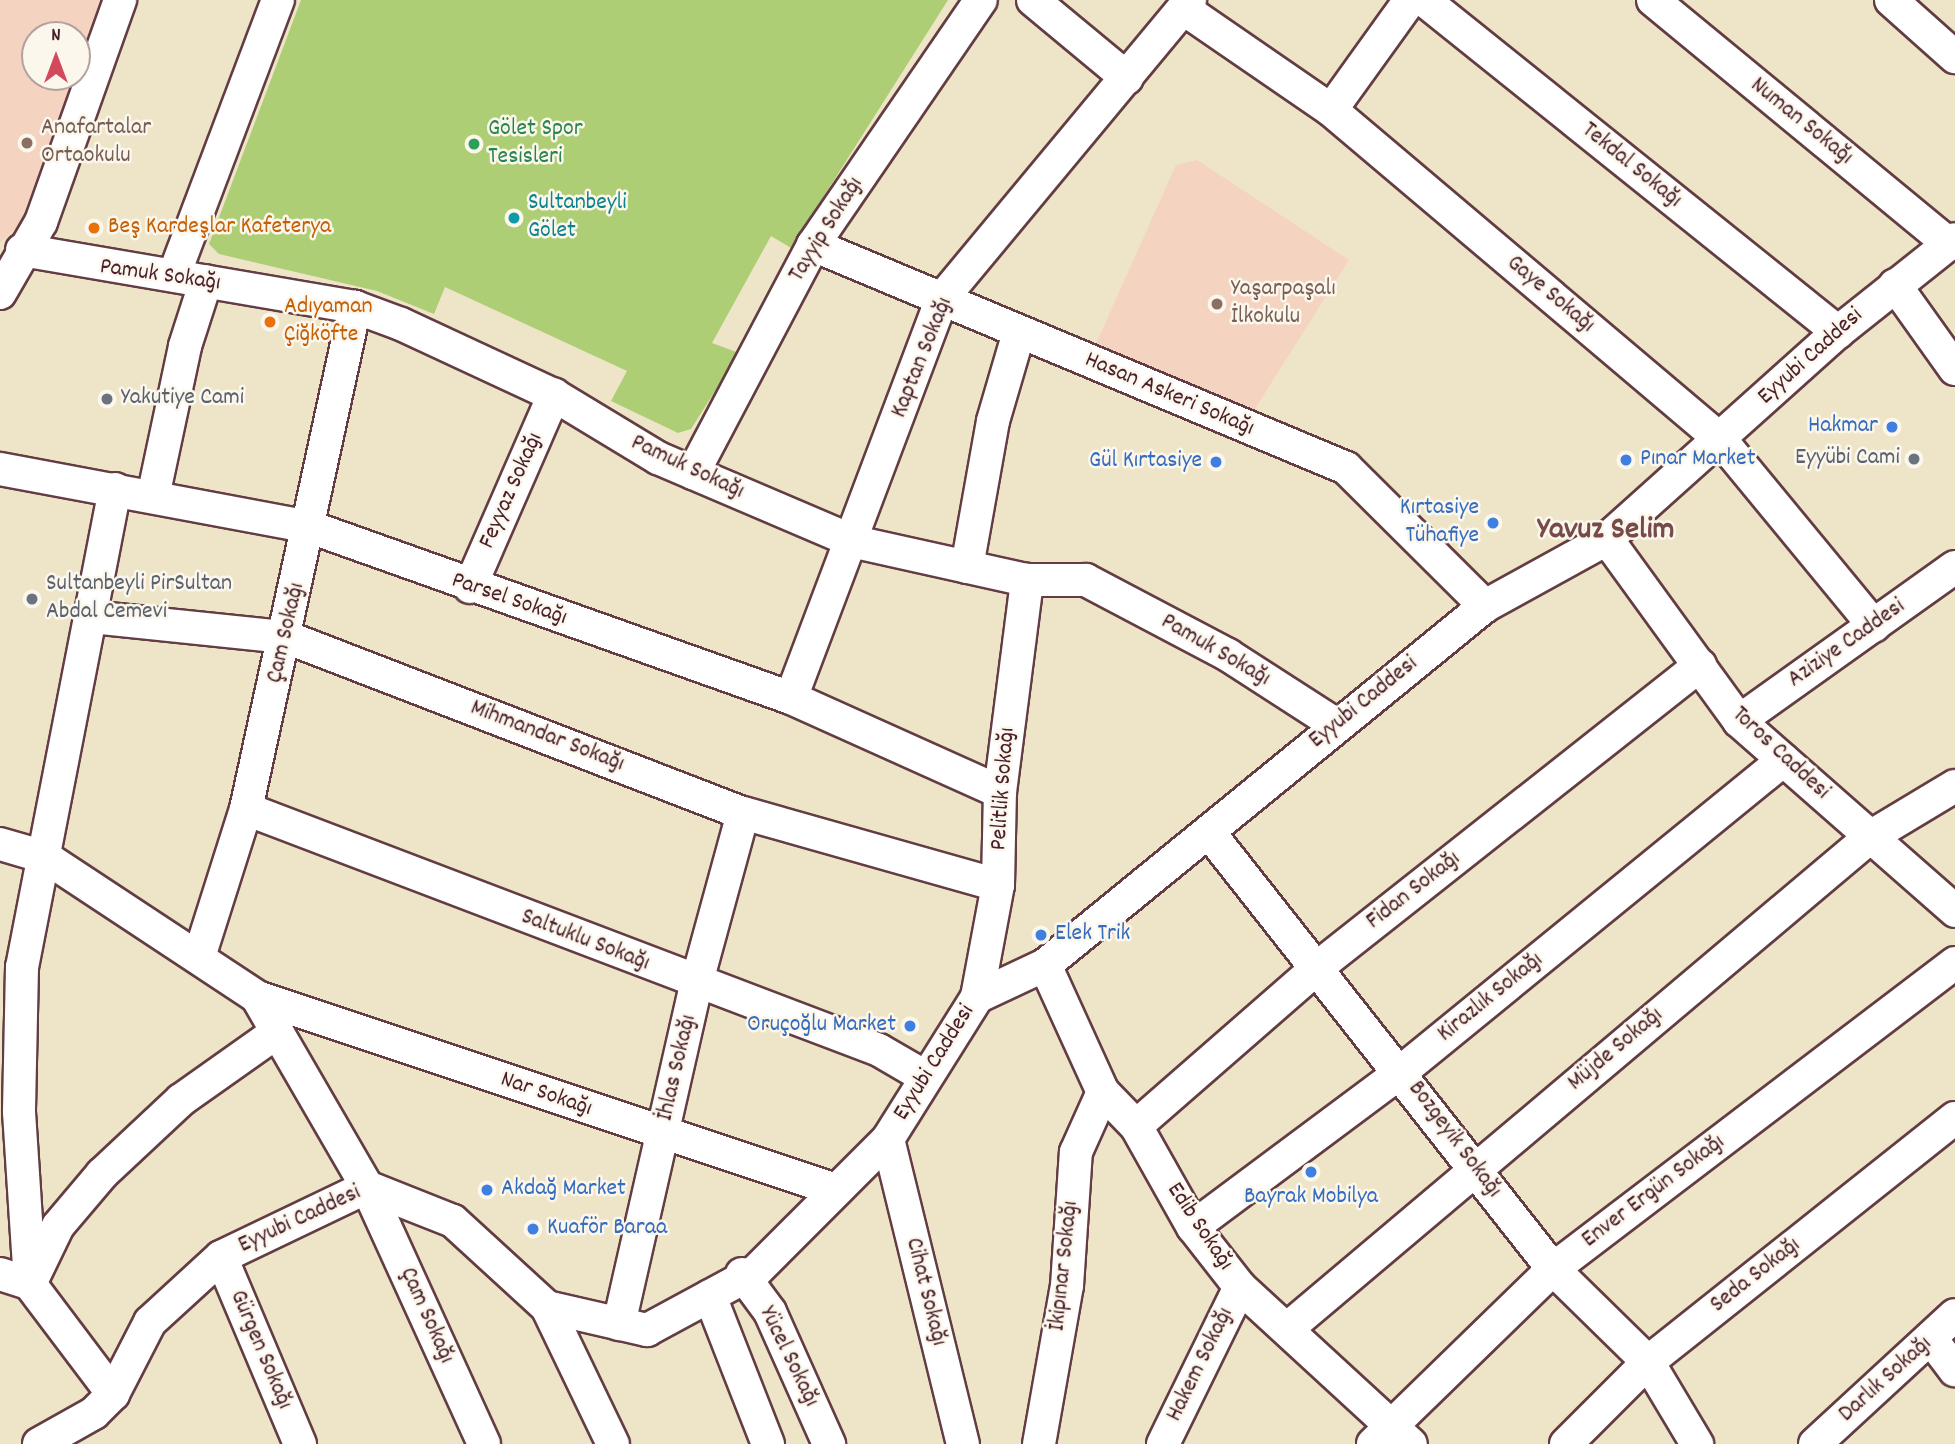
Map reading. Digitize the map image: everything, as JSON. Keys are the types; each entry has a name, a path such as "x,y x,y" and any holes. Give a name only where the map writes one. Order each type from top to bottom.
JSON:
{"street":[{"path":"0,293 11,258 41,222 120,0"},
{"path":"174,275 278,0"},
{"name":"Tayyip Sokağı","path":"693,473 813,245 981,0"},
{"path":"1033,0 1127,78"},
{"path":"1331,110 1410,0"},
{"name":"Tekdal Sokağı","path":"1424,0 1838,332"},
{"name":"Numan Sokağı","path":"1653,0 1952,241"},
{"name":"Kaptan Sokağı","path":"792,698 855,542 941,300 1187,5"},
{"name":"Gaye Sokağı","path":"1187,5 1331,110 1720,439 1874,626"},
{"path":"1908,6 1955,57"},
{"name":"Eyyubi Caddesi","path":"39,1444 94,1413 113,1394 150,1322 221,1257 368,1187 453,1221 547,1307 619,1324 647,1330 710,1296 743,1274 756,1271 888,1139 922,1075 977,997 1045,965 1211,835 1335,724 1485,606 1607,539 1838,332 1952,241"},
{"name":"Hasan Askeri Sokağı","path":"813,245 1346,468 1485,606"},
{"name":"Pamuk Sokağı","path":"11,258 174,275 355,307 554,396 693,473 855,542 1027,580 1086,580 1228,654 1335,724"},
{"path":"153,496 185,346 206,281"},
{"path":"1895,285 1955,369"},
{"name":"Çam Sokağı","path":"200,954 246,809 310,527 355,307"},
{"path":"967,567 993,421 1019,332"},
{"name":"Feyyaz Sokağı","path":"470,587 554,396"},
{"name":"Parsel Sokağı","path":"0,469 310,527 470,587 792,698 1000,792"},
{"path":"113,1394 30,1284 19,1112 22,967 116,489"},
{"name":"Toros Caddesi","path":"1607,539 1739,721 1955,911"},
{"name":"Aziziye Caddesi","path":"1739,721 1954,571"},
{"name":"Pelitlik Sokağı","path":"977,997 998,886 1000,792 1027,580"},
{"name":"Mihmandar Sokağı","path":"91,617 286,637 743,813 998,886"},
{"name":"Fidan Sokağı","path":"1136,1126 1318,967 1700,665"},
{"name":"Kirazlık Sokağı","path":"1192,1227 1402,1071 1783,760"},
{"name":"Müjde Sokağı","path":"1287,1329 1870,837 1955,786"},
{"name":"Saltuklu Sokağı","path":"246,809 696,985 879,1050 922,1075"},
{"name":"İhlas Sokağı","path":"619,1324 696,985 743,813"},
{"name":"Bozgeyik Sokağı","path":"1211,835 1402,1071 1553,1269 1648,1362 1698,1444"},
{"path":"0,844 45,857 200,954 257,997"},
{"name":"Enver Ergün Sokağı","path":"1392,1437 1553,1269 1955,963"},
{"name":"Edib Sokağı","path":"1045,965 1103,1092 1136,1126 1192,1227 1240,1287 1287,1329 1392,1437"},
{"name":"Çam Sokağı","path":"257,997 368,1187 484,1444"},
{"name":"Nar Sokağı","path":"257,997 836,1191"},
{"path":"30,1284 58,1226 102,1174 181,1100 276,1032"},
{"name":"İkipınar Sokağı","path":"1039,1444 1067,1286 1076,1152 1103,1092"},
{"name":"Seda Sokağı","path":"1566,1444 1648,1362 1955,1118"},
{"name":"Cihat Sokağı","path":"888,1139 963,1444"},
{"name":"Gürgen Sokağı","path":"221,1257 300,1444"},
{"path":"0,1274 30,1284"},
{"name":"Yücel Sokağı","path":"743,1274 770,1312 829,1444"},
{"name":"Hakem Sokağı","path":"1163,1444 1240,1287"},
{"path":"710,1296 768,1444"},
{"path":"547,1307 613,1444"},
{"name":"Darlık Sokağı","path":"1815,1444 1932,1340 1955,1315"},
{"path":"1932,1340 1955,1370"}],"shaded area":[{"name":"Anafartalar Ortaokulu","path":"0,0 108,0 91,46 91,21 21,21 21,91 74,91 28,217 0,243"},
{"name":"Yaşarpaşalı İlkokulu","path":"1197,160 1349,260 1253,412 1094,348 1176,165"}],"green space":[{"name":"Sultanbeyli Gölet","path":"301,0 948,0 791,248 771,236 712,343 739,353 691,429 678,433 611,401 627,371 445,287 434,314 377,291 219,254 209,244"}],"place":[{"name":"Anafartalar Ortaokulu","path":"27,143"},
{"name":"Gölet Spor Tesisleri","path":"474,144"},
{"name":"Sultanbeyli Gölet","path":"514,218"},
{"name":"Beş Kardeşlar Kafeterya","path":"94,228"},
{"name":"Yaşarpaşalı İlkokulu","path":"1217,304"},
{"name":"Adıyaman Çiğköfte","path":"270,322"},
{"name":"Yakutiye Cami","path":"107,399"},
{"name":"Hakmar","path":"1892,427"},
{"name":"Eyyübi Cami","path":"1914,459"},
{"name":"Pınar Market","path":"1626,460"},
{"name":"Gül Kırtasiye","path":"1216,462"},
{"name":"Kırtasiye Tühafiye","path":"1493,523"},
{"name":"Sultanbeyli PirSultan Abdal Cemevi","path":"32,599"},
{"name":"Elek Trik","path":"1041,935"},
{"name":"Oruçoğlu Market","path":"910,1026"},
{"name":"Bayrak Mobilya","path":"1311,1172"},
{"name":"Akdağ Market","path":"487,1190"},
{"name":"Kuaför Baraa","path":"533,1229"}],"district":[{"name":"Yavuz Selim","path":"1606,531"}]}
